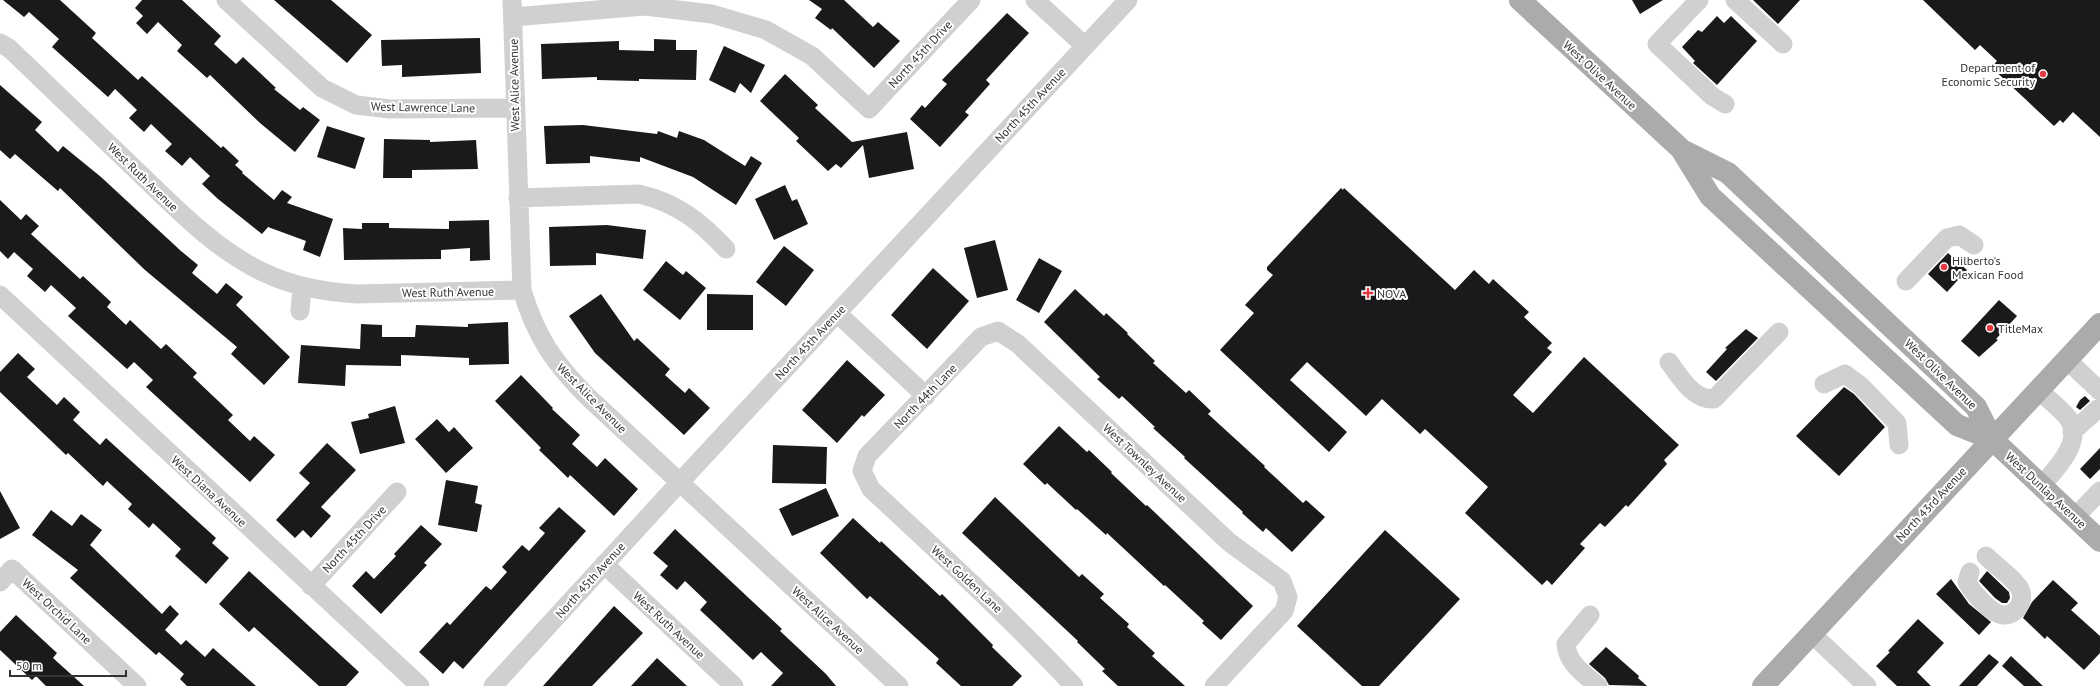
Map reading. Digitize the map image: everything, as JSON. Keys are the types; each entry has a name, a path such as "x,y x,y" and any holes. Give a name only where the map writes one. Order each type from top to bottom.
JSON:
{"main road":[{"name":"West Olive Avenue","path":"1520,0 1681,149 1710,196 1957,426 1992,439"},
{"name":"West Olive Avenue","path":"1681,149 1728,173 1976,407 1992,439"},
{"name":"North 43rd Avenue","path":"1763,686 2100,324"},
{"name":"West Dunlap Avenue","path":"1992,439 2100,541"}],"street":[{"name":"West Lawrence Lane","path":"226,0 322,88 356,105 390,109 514,108"},
{"name":"North 45th Drive","path":"512,9 645,6 712,14 766,30 812,56 869,109 971,0"},
{"path":"1035,0 1085,46"},
{"name":"North 45th Avenue","path":"493,686 604,564 1128,0"},
{"path":"1699,0 1657,44 1712,96 1725,104"},
{"path":"1735,0 1783,44"},
{"name":"West Alice Avenue","path":"512,9 514,108 522,290 530,317 542,342 569,378 899,686"},
{"name":"West Ruth Avenue","path":"0,43 10,49 187,218 229,251 263,272 302,287 330,293 357,294 522,290"},
{"path":"518,198 639,194 652,197 677,207 706,228 726,249"},
{"path":"1906,281 1946,238 1959,234 1974,245"},
{"path":"300,312 302,287"},
{"name":"West Diana Avenue","path":"0,295 420,686"},
{"path":"837,313 926,396"},
{"name":"North 44th Lane","path":"862,471 867,456 981,337 998,332"},
{"name":"West Townley Avenue","path":"998,332 1018,344 1229,542 1282,581 1288,597 1284,612 1214,686"},
{"path":"1669,362 1688,386 1700,398 1714,399 1779,332"},
{"path":"2067,360 2100,391"},
{"path":"1824,384 1845,374 1861,386 1897,423 1899,445"},
{"path":"2038,390 2069,419 2072,432 2070,447 2065,460 2041,486"},
{"path":"2072,432 2100,408"},
{"name":"West Golden Lane","path":"862,471 870,489 967,577 1032,641 1074,686"},
{"path":"2075,517 2100,490"},
{"name":"North 45th Drive","path":"311,586 397,492"},
{"path":"1970,572 1967,582 1972,592 1992,610 2002,615 2009,614 2016,609 2021,602 2022,593 2019,586 1986,556"},
{"name":"West Ruth Avenue","path":"604,564 734,686"},
{"name":"West Orchid Lane","path":"6,576 137,686"},
{"path":"1590,615 1566,644 1566,655 1573,664 1598,686"},
{"path":"1812,634 1867,686"}],"building":[{"path":"3,0 60,0 96,33 92,38 138,80 142,76 221,148 223,146 239,161 235,165 243,172 242,173 274,200 282,190 292,197 287,203 333,219 320,257 303,250 306,241 268,227 262,234 218,199 202,184 210,176 190,157 182,166 165,151 172,144 151,124 144,132 129,118 137,110 115,89 108,97 52,47 59,39 29,12 24,17"},
{"path":"142,0 182,0 221,36 214,44 236,64 243,57 276,88 274,89 300,110 303,107 320,120 295,152 260,123 210,75 207,78 177,51 182,45 158,22 147,34 136,23 143,16 135,8"},
{"path":"274,0 331,0 372,35 347,63"},
{"path":"809,0 844,0 873,27 878,22 900,41 874,68 832,28 831,30 815,18 822,9"},
{"path":"1632,0 1663,0 1640,14"},
{"path":"1753,0 1800,0 1778,24"},
{"path":"1923,0 2100,0 2100,137 2073,112 2063,123 2060,120 2054,126 1991,67 1997,61 1980,45 1975,50"},
{"path":"1007,13 1029,33 986,80 990,84 965,112 969,115 940,147 910,119 922,105 925,108 947,84 942,80"},
{"path":"1717,16 1724,23 1731,16 1757,41 1717,85 1693,63 1695,61 1682,47 1698,30 1702,32"},
{"path":"480,38 481,73 402,77 402,65 382,66 381,40"},
{"path":"654,39 676,40 676,50 697,50 696,80 597,80 597,77 542,79 541,44 619,41 619,50 654,51"},
{"path":"724,46 765,65 751,93 740,83 735,93 709,80"},
{"path":"785,74 818,105 815,108 852,142 907,132 914,169 869,178 863,145 841,168 836,164 828,171 796,141 799,138 760,101"},
{"path":"0,85 42,122 35,130 58,152 63,146 101,177 198,265 192,273 217,294 226,283 243,297 236,305 290,357 264,385 231,354 237,347 145,270 60,188 58,191 15,154 10,159 0,150"},
{"path":"583,125 657,134 658,131 677,138 679,131 704,140 745,166 751,156 762,163 736,205 693,177 640,157 640,162 590,156 590,163 546,164 544,126"},
{"path":"327,126 365,138 355,169 317,157"},
{"path":"384,139 430,140 430,142 476,140 478,169 412,170 412,178 383,178"},
{"path":"785,185 792,201 797,199 808,224 774,240 755,199"},
{"path":"1341,188 1343,190 1344,188 1455,290 1474,270 1489,284 1493,279 1529,312 1524,317 1552,343 1547,348 1552,352 1513,395 1533,413 1584,357 1679,445 1664,460 1667,464 1628,507 1626,505 1605,527 1600,523 1580,544 1585,548 1552,585 1547,580 1542,585 1465,513 1488,487 1425,429 1420,434 1382,399 1366,416 1307,362 1290,380 1347,432 1329,452 1220,350 1254,313 1245,305 1273,275 1267,270 1267,267"},
{"path":"0,200 21,220 26,214 39,226 31,234 80,279 83,276 111,302 107,307 126,325 130,320 161,349 166,344 197,373 193,377 233,415 228,420 250,441 254,436 275,455 250,482 146,387 153,380 134,362 127,369 68,316 76,308 51,285 45,292 27,276 33,269 14,252 8,259 0,251"},
{"path":"489,220 490,260 470,261 470,248 441,250 441,259 344,260 343,228 362,229 362,223 389,223 389,228 449,229 449,221"},
{"path":"607,225 646,230 643,259 596,253 596,265 550,266 549,227"},
{"path":"995,240 1008,290 977,298 964,248"},
{"path":"784,246 814,270 786,306 756,282"},
{"name":"Hilberto's Mexican Food","path":"1948,253 1967,270 1947,292 1928,274"},
{"path":"1039,258 1062,271 1039,313 1016,300"},
{"path":"666,261 683,275 686,271 706,288 680,320 643,290"},
{"path":"933,268 969,301 927,349 891,315"},
{"path":"1075,289 1104,316 1106,313 1128,333 1127,334 1155,361 1153,363 1186,393 1189,390 1211,411 1208,414 1303,503 1306,500 1325,517 1292,552 1266,528 1263,532 1184,458 1185,457 1153,428 1155,427 1122,396 1119,399 1097,379 1100,377 1044,322"},
{"path":"601,294 634,341 637,338 670,369 665,375 685,393 689,388 710,408 684,435 595,353 569,316"},
{"path":"707,294 753,295 753,330 707,330"},
{"name":"TitleMax","path":"1999,300 2017,316 1996,339 1998,340 1979,357 1961,341"},
{"path":"508,322 509,364 469,365 469,358 401,355 401,366 346,365 345,386 298,383 301,345 360,349 361,324 382,325 382,337 415,337 416,325 468,327 468,324"},
{"path":"1746,329 1758,338 1716,381 1706,372 1727,349 1725,348"},
{"path":"18,353 35,369 27,377 57,405 64,397 80,412 73,420 100,445 106,438 216,538 212,543 229,558 206,584 175,556 181,549 153,523 149,528 128,509 132,504 107,481 103,486 68,453 66,455 0,392 0,372"},
{"path":"847,360 885,395 864,417 862,415 837,443 802,410"},
{"path":"521,375 553,408 552,409 580,435 572,444 597,467 605,458 638,489 614,516 570,475 568,478 539,450 541,448 495,401"},
{"path":"1844,387 1854,394 1885,427 1839,476 1796,436"},
{"path":"2085,396 2090,401 2080,410 2076,407 2080,400"},
{"path":"395,406 405,443 360,454 351,422 369,418 368,414"},
{"path":"437,419 449,432 454,427 473,448 446,473 415,439"},
{"path":"1059,426 1087,452 1089,450 1112,472 1111,473 1146,506 1147,505 1253,606 1221,640 1202,623 1204,621 1107,533 1106,535 1047,483 1045,485 1023,464"},
{"path":"327,443 356,470 321,507 331,516 311,538 303,530 295,538 276,520 310,483 299,473"},
{"path":"773,445 827,447 826,484 772,483"},
{"path":"2100,448 2100,469 2090,479 2080,469"},
{"path":"446,480 478,486 475,503 482,505 477,532 438,525"},
{"path":"826,488 839,516 792,536 779,509"},
{"path":"0,491 20,528 0,539"},
{"path":"995,497 1079,577 1082,574 1104,594 1100,598 1129,624 1127,627 1155,653 1152,656 1185,686 1118,686 1102,671 1105,669 1077,642 1078,641 962,533"},
{"path":"559,507 586,531 463,669 454,661 443,674 419,652 447,622 450,625 486,586 491,590 507,572 502,567 522,545 529,551 545,533 539,528"},
{"path":"51,510 72,526 81,514 102,530 90,545 162,614 170,605 179,614 165,630 181,645 186,640 205,657 213,648 256,686 187,686 180,679 184,674 159,652 156,655 70,578 78,570 32,535"},
{"path":"853,518 880,543 881,541 940,596 942,594 993,645 992,647 1022,676 1012,686 961,686 936,663 939,659 870,596 867,599 820,553"},
{"path":"421,525 442,544 424,563 427,565 381,614 352,586 366,571 374,579 396,556 394,554"},
{"path":"675,529 782,629 780,631 826,674 836,686 771,686 783,673 761,652 753,660 700,610 707,602 685,581 677,590 660,575 668,566 653,553"},
{"path":"1385,530 1460,599 1379,686 1362,686 1297,626"},
{"path":"249,571 359,672 346,686 319,686 254,627 249,632 219,604"},
{"path":"1987,571 2009,592 2010,598 2007,603 2002,603 1995,598 1979,581"},
{"path":"1951,579 1969,604 1991,622 1979,635 1936,594"},
{"path":"2053,580 2078,603 2071,610 2100,636 2100,653 2084,670 2047,636 2045,639 2023,618 2032,602"},
{"path":"614,606 643,633 592,686 543,686"},
{"path":"16,615 57,653 53,658 84,686 46,686 36,676 32,680 0,650 0,632"},
{"path":"1918,619 1944,643 1917,672 1931,686 1897,686 1876,666"},
{"path":"1606,647 1639,676 1638,678 1647,686 1609,685 1605,678 1589,664"},
{"path":"1989,654 1999,662 1977,686 1959,686"},
{"path":"2011,656 2043,686 2024,686 2002,666"},
{"path":"657,658 687,686 631,686"}],"place":[{"name":"Department of Economic Security","path":"2043,74"},
{"name":"Hilberto's Mexican Food","path":"1944,267"},
{"name":"NOVA","path":"1368,293"},
{"name":"TitleMax","path":"1990,328"}]}
